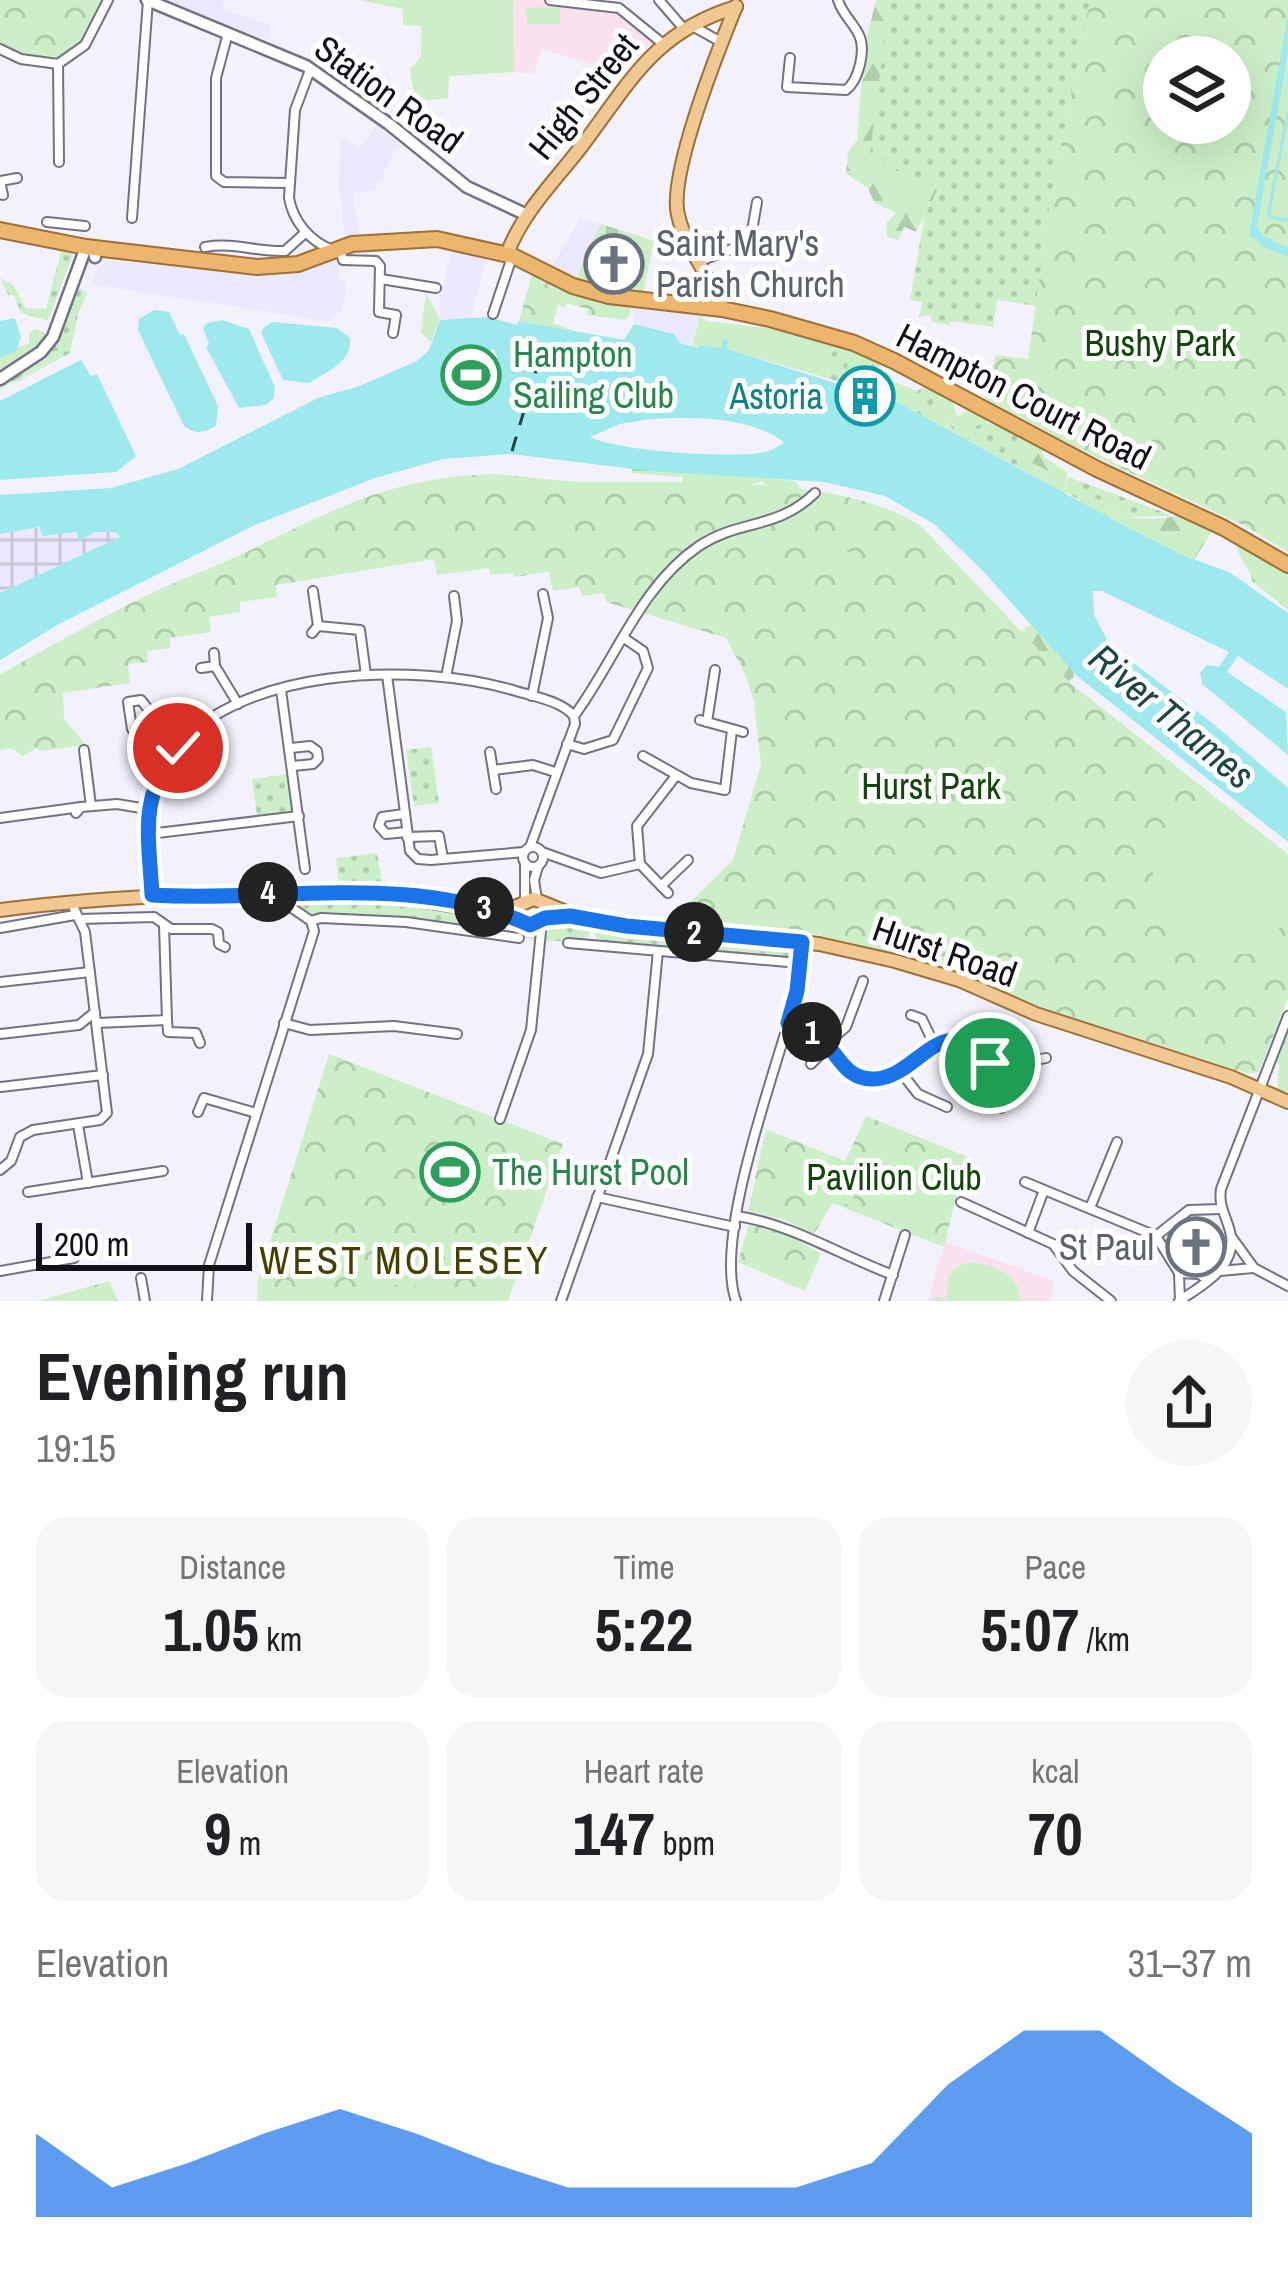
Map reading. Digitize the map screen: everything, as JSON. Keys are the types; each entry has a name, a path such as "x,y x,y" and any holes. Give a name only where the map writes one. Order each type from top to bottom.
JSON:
{"highway":[{"name":"Hampton Court Road","path":"0,230 96,252 257,267 298,264 337,249 420,238 510,255 597,293 722,309 867,349 1114,477 1224,528 1288,565"}],"main road":[{"name":"High Street","path":"510,255 527,215 620,89 662,43 738,3"},
{"path":"722,309 682,227 676,194 690,136 738,3"},
{"name":"Hurst Road","path":"0,910 75,912 152,895 370,893 626,926 802,942 938,973 1036,1014 1260,1088 1288,1102"}],"street":[{"path":"0,49 21,59 58,64 85,45 108,0"},
{"path":"550,0 620,8 662,43"},
{"path":"659,0 688,28 723,44"},
{"path":"790,58 788,87 846,90 858,76 861,38 838,0"},
{"path":"132,218 152,1"},
{"name":"Station Road","path":"152,1 310,70 389,124 467,187 527,215"},
{"path":"229,33 216,77 216,176 224,182 288,183"},
{"path":"58,64 59,162"},
{"path":"310,70 296,110 288,183 291,211 318,245 337,249 344,260 376,261 381,279 379,312 395,315 393,333"},
{"path":"3,195 0,181 17,178"},
{"path":"700,261 750,242 757,202"},
{"path":"47,221 85,226"},
{"path":"67,226 68,245"},
{"path":"205,247 236,243 264,252 285,251 306,232"},
{"path":"0,379 48,345 79,268 96,252"},
{"path":"493,314 510,255"},
{"path":"381,279 436,288"},
{"path":"500,1119 531,1030 538,940 530,854 574,716 661,580 699,546 736,529 788,516 815,494"},
{"path":"313,591 315,629 364,627 366,675"},
{"path":"446,677 457,621 454,596"},
{"path":"532,696 548,618 540,601"},
{"path":"442,610 455,608"},
{"path":"567,744 589,749 613,740 620,731 648,668 643,650 624,638"},
{"path":"214,653 215,666 238,704"},
{"path":"200,668 215,666"},
{"path":"643,756 675,776 729,791 737,731 704,721 715,670"},
{"path":"152,895 147,808 157,779 203,721 238,704 281,690 366,675 446,677 532,696 574,716"},
{"path":"387,675 406,834 410,851 418,859 507,851 613,874 640,864"},
{"path":"281,690 305,869"},
{"path":"158,727 152,733 137,734 128,702 141,700 178,748"},
{"path":"291,748 310,746 318,758 313,764 293,766"},
{"path":"83,809 84,750"},
{"path":"490,752 496,789"},
{"path":"493,770 533,765 555,772"},
{"path":"675,776 637,826 640,864 665,890 688,860"},
{"path":"0,818 117,804 147,808"},
{"path":"404,814 382,817 379,826 386,834 439,836 443,858"},
{"path":"149,834 299,816"},
{"path":"530,854 540,864 564,862"},
{"path":"530,854 540,864"},
{"path":"534,912 534,880 540,864"},
{"path":"207,1301 209,1265 314,931 311,921 286,904 281,892"},
{"path":"0,1169 11,1161 20,1137 33,1130 78,1125 107,1114 85,932 75,912"},
{"path":"0,928 75,912 154,917 171,929 212,929 225,946"},
{"path":"311,921 392,920 518,938"},
{"path":"164,925 167,1032 196,1034 200,1043"},
{"path":"736,1301 729,1269 736,1222 772,1067 788,1023 802,942"},
{"path":"568,943 800,963"},
{"path":"560,1301 648,1054 658,951"},
{"path":"0,982 90,972"},
{"path":"811,1064 846,1027 863,981"},
{"path":"0,1034 79,1025 95,1012"},
{"path":"911,1016 922,1019 934,1044"},
{"path":"1288,1016 1221,1189 1221,1209 1232,1238 1254,1268 1288,1286"},
{"path":"97,1024 166,1020"},
{"path":"284,1023 310,1030 394,1026 457,1034"},
{"path":"788,1023 806,1029 843,1066 864,1078 879,1079 900,1071 934,1044 967,1044 990,1063 995,1088 990,1103"},
{"path":"79,1025 98,1036"},
{"path":"990,1063 1003,1058 1024,1062 1046,1058"},
{"path":"900,1071 918,1094 947,1107"},
{"path":"1,1087 103,1075"},
{"path":"198,1112 205,1098 256,1113"},
{"path":"979,1099 1001,1108"},
{"path":"78,1125 88,1183"},
{"path":"1090,1208 1117,1142"},
{"path":"28,1192 163,1171"},
{"path":"1025,1182 1156,1236 1179,1273 1179,1301"},
{"path":"1028,1233 1044,1190"},
{"path":"597,1197 736,1222 777,1223 892,1276"},
{"path":"966,1208 1053,1244 1073,1270 1111,1301"},
{"path":"1156,1236 1185,1212 1221,1209"},
{"path":"884,1301 905,1235"},
{"path":"1179,1301 1220,1271 1232,1238"},
{"path":"0,1270 74,1258"},
{"path":"1220,1271 1254,1268"},
{"path":"1179,1273 1208,1280"},
{"path":"141,1278 145,1301"}],"shaded area":[{"path":"163,0 224,0 222,9 271,25 268,40"},
{"path":"513,0 624,13 652,41 627,66 610,58 600,67 542,49 534,74 514,72"},
{"path":"378,124 400,141 375,190 353,193 359,235 345,238 339,186 341,138 360,148"},
{"path":"580,219 601,224 576,278 551,268"},
{"path":"453,247 487,254 470,320 440,319 440,294"},
{"path":"337,259 340,281 346,282 343,310 327,321 89,284 99,266 110,261 259,274 293,272"},
{"path":"633,308 700,314 692,345 679,343 673,333 634,324"},
{"path":"41,527 47,533 116,532 120,537 0,593 0,534"},
{"path":"945,1242 1054,1281 1050,1301 928,1301"}],"green space":[{"path":"0,0 103,0 67,57 41,61 0,46"},
{"path":"359,0 422,0 423,26 403,25 403,9"},
{"path":"422,0 513,0 514,72 449,76 448,98 415,101 410,69 421,57"},
{"path":"876,0 889,2 870,153 897,168 902,177 928,180 937,191 916,232 904,227 898,240 887,237 886,223 896,213 875,203 867,187 846,174 848,152 857,140 864,51"},
{"path":"877,0 1090,0 1051,196 1036,306 997,300 993,327 951,321 949,325 931,322 931,315 919,317 922,302 910,300 930,184 858,173"},
{"name":"Bushy Park","path":"1090,0 1288,0 1288,552 1243,525 1085,452 984,398 996,355 1028,359 1051,196"},
{"path":"560,7 560,24 527,24 526,8"},
{"path":"601,224 654,241 643,293 576,278"},
{"path":"61,251 73,254 48,321 21,313 0,278 13,285 26,308 46,309"},
{"path":"532,274 592,299 631,307 630,315 624,320 587,315 588,309 567,303 558,305 553,323 575,331 519,321"},
{"path":"78,287 87,293 70,353 0,391 57,357 58,335"},
{"path":"426,293 440,319 431,342 421,333"},
{"path":"700,314 706,321 768,328 833,346 827,378 726,349 728,341 721,348 692,347"},
{"path":"34,329 44,332 51,344 58,342 62,347 57,357 0,389 0,356 29,343"},
{"path":"834,343 848,348 850,361 873,379 874,391 883,398 827,378"},
{"path":"848,348 881,362 879,380 886,372 893,377 884,395 874,392 873,379 854,378 847,371"},
{"path":"893,381 917,391 908,408 883,398"},
{"path":"926,386 944,397 935,401 960,436 908,408 917,391"},
{"path":"946,395 957,416 971,409 982,413 987,422 975,426 970,438 963,440 949,420 932,416 935,401"},
{"path":"987,422 1032,441 1021,456 1048,471 1045,482 966,439 975,426"},
{"path":"1032,441 1040,445 1045,458 1067,472 1065,494 1045,485 1048,471 1021,457 1020,449"},
{"path":"632,466 795,481 804,493 771,491 762,481 742,488 680,489 683,477 632,473"},
{"name":"Hurst Park","path":"496,474 809,490 889,510 921,526 1070,683 1288,854 1288,998 1259,1072 1249,1074 1028,1003 940,964 818,935 676,916 733,860 761,764 754,701 745,674 726,638 606,602 604,593 582,596 579,587 553,591 549,572 514,577 513,573 490,575 489,568 437,575 434,559 276,585 277,597 240,602 240,612 209,617 211,632 170,638 170,648 147,651 148,662 128,664 130,683 63,693 64,719 86,745 37,748 23,756 10,748 0,750 0,674 145,596 337,509 425,481"},
{"path":"1068,477 1174,516 1125,517 1103,501 1079,500 1065,492"},
{"path":"1087,496 1125,517 1186,515 1214,528 1194,560 1082,508 1080,497"},
{"path":"1235,541 1288,573 1288,610 1252,581"},
{"path":"821,552 855,552 855,575 820,574"},
{"path":"1037,625 1072,664 1074,677 1069,681 1055,674 1021,634 1026,627"},
{"path":"431,747 439,803 414,806 406,750"},
{"path":"288,774 293,812 257,815 252,779"},
{"path":"1211,806 1244,822 1288,863 1288,917 1257,952 1230,951 1198,933 1170,908 1154,884 1159,848"},
{"path":"377,853 383,887 339,885 336,858"},
{"path":"292,897 458,910 519,927 536,940 503,933 500,922 490,932 399,918 310,914 291,903"},
{"path":"552,922 785,947 791,953 786,958 618,945 597,942 591,931 585,941 545,941"},
{"path":"1288,1029 1288,1094 1277,1088 1279,1065 1275,1061"},
{"path":"329,1054 563,1144 508,1301 258,1301 257,1283"},
{"name":"Pavilion Club","path":"866,1116 966,1156 944,1247 832,1203 813,1236 788,1221 748,1211 766,1129 845,1161"},
{"path":"817,1153 864,1171 850,1206 804,1187"},
{"path":"894,1179 944,1199 930,1235 879,1215"},
{"path":"749,1224 784,1232 821,1254 805,1291 738,1262"},
{"path":"397,1254 423,1262 412,1292 387,1281"},
{"path":"971,1262 1011,1277 1021,1301 934,1301 936,1296 947,1300 948,1276"},
{"path":"109,1281 118,1301 38,1301"}],"water":[{"path":"1288,14 1288,52 1257,227 1263,236 1288,248 1288,257 1249,235"},
{"path":"154,310 169,312 180,335 184,334 218,406 216,426 196,432 184,426 138,330 139,319"},
{"name":"River Thames","path":"489,317 624,340 634,324 674,334 680,343 698,348 721,348 723,339 728,340 727,349 899,403 1127,527 1229,572 1288,613 1288,689 1238,656 1227,672 1286,712 1288,755 1202,684 1200,673 1207,665 1219,667 1229,652 1102,591 1093,591 1094,615 1110,645 1288,788 1288,842 1077,676 934,524 885,496 824,482 649,471 511,454 443,459 375,478 255,525 59,624 0,660 0,593 120,537 116,532 95,532 78,542 77,532 42,536 40,527 0,534 0,495 111,488 178,469 320,397 417,361 429,350 440,320","holes":["494,349 501,367 482,370 481,379 460,379 456,373 447,377 445,371","650,419 737,423 784,442 763,452 722,455 647,450 590,437 620,424"]},
{"path":"15,318 21,337 17,350 0,358 0,321"},
{"path":"222,320 249,329 275,387 274,398 266,405 239,408 206,347 203,328"},
{"path":"273,322 337,328 350,338 350,346 337,365 309,383 283,380 261,333"},
{"path":"81,360 91,376 97,374 136,456 116,472 0,480 0,401"}],"waterway":[{"path":"1288,113 1269,211 1270,217 1288,220"}],"ferry route":[{"path":"512,451 544,344"}],"place":[{"name":"Saint Mary's Parish Church","path":"614,264"},
{"name":"Hampton Sailing Club","path":"471,375"},
{"name":"Astoria","path":"865,396"},
{"name":"The Hurst Pool","path":"450,1172"},
{"name":"St Paul","path":"1196,1247"}],"district":[{"name":"WEST MOLESEY","path":"405,1260"}],"route":[{"path":"178,748 157,779 147,808 152,895 385,894 497,909 530,925 570,916 626,926 802,942 788,1023 821,1038 852,1074 879,1079 896,1074 943,1041 967,1044 990,1063"}]}
